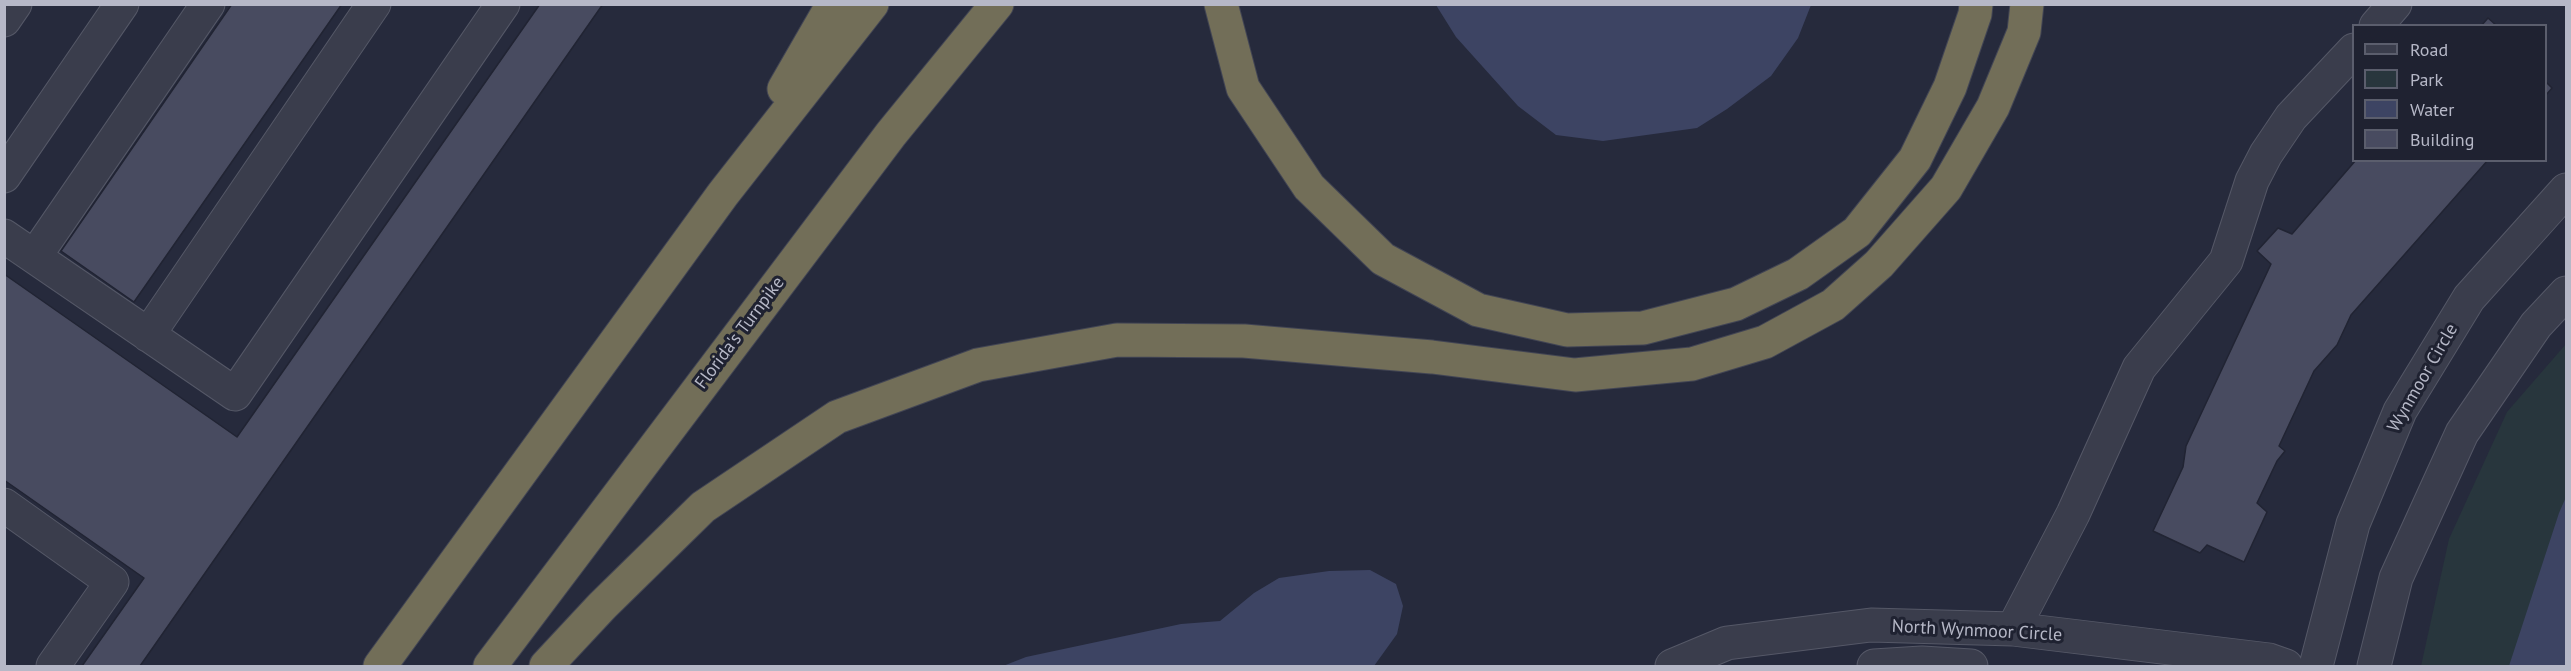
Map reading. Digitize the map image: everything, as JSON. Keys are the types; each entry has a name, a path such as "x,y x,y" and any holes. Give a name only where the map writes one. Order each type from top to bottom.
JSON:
{"highway":[{"path":"723,194 833,4"},
{"path":"380,666 723,194 872,4"},
{"name":"Florida's Turnpike","path":"490,666 891,134 997,4"},
{"path":"1221,4 1243,88 1309,187 1383,259 1478,310 1568,330 1643,328 1736,304 1798,274 1857,232 1915,159 1950,87 1975,14 1976,4"},
{"path":"546,666 602,606 703,507 837,417 978,365 1117,340 1244,340 1432,357 1575,375 1692,363 1765,342 1833,305 1879,264 1946,188 1993,107 2024,32 2027,4"}],"street":[{"path":"4,20 15,4"},
{"path":"4,176 122,4"},
{"path":"35,256 208,4"},
{"path":"148,335 374,4"},
{"path":"4,236 235,394 503,4"},
{"path":"2378,24 2395,4"},
{"path":"2013,629 2073,514 2139,368 2152,349 2196,300 2226,261 2252,181 2266,154 2291,117 2352,52"},
{"name":"Wynmoor Circle","path":"2316,666 2353,524 2400,411 2469,298 2566,190"},
{"path":"2374,666 2396,578 2462,433 2536,326 2566,293"},
{"path":"9,519 112,582 53,666"},
{"name":"North Wynmoor Circle","path":"1672,666 1727,643 1871,626 2013,629 2269,660 2286,666"},
{"name":"North Wynmoor Circle","path":"1874,666 1922,663 1971,666"}],"green space":[{"path":"2566,344 2566,666 2421,666 2449,539 2507,412"}],"water":[{"path":"1436,5 1811,5 1798,38 1771,76 1727,109 1697,128 1603,141 1556,135 1518,106 1456,37"},
{"path":"2566,497 2566,666 2509,666 2559,513"},
{"path":"1370,570 1396,584 1403,606 1397,634 1374,666 1003,666 1026,657 1181,624 1220,621 1254,593 1279,578 1329,571"}],"building":[{"path":"232,4 342,4 134,302 61,251"},
{"path":"540,4 603,4 140,666 82,666 144,578 4,480 4,274 237,437"},
{"path":"2488,18 2495,24 2483,24"},
{"path":"2547,83 2552,88 2547,94"},
{"path":"2354,162 2486,162 2351,315 2337,345 2314,371 2279,446 2285,451 2277,461 2257,503 2267,512 2244,562 2207,545 2200,553 2153,531 2183,467 2186,446 2271,264 2257,251 2278,228 2292,234"}]}
